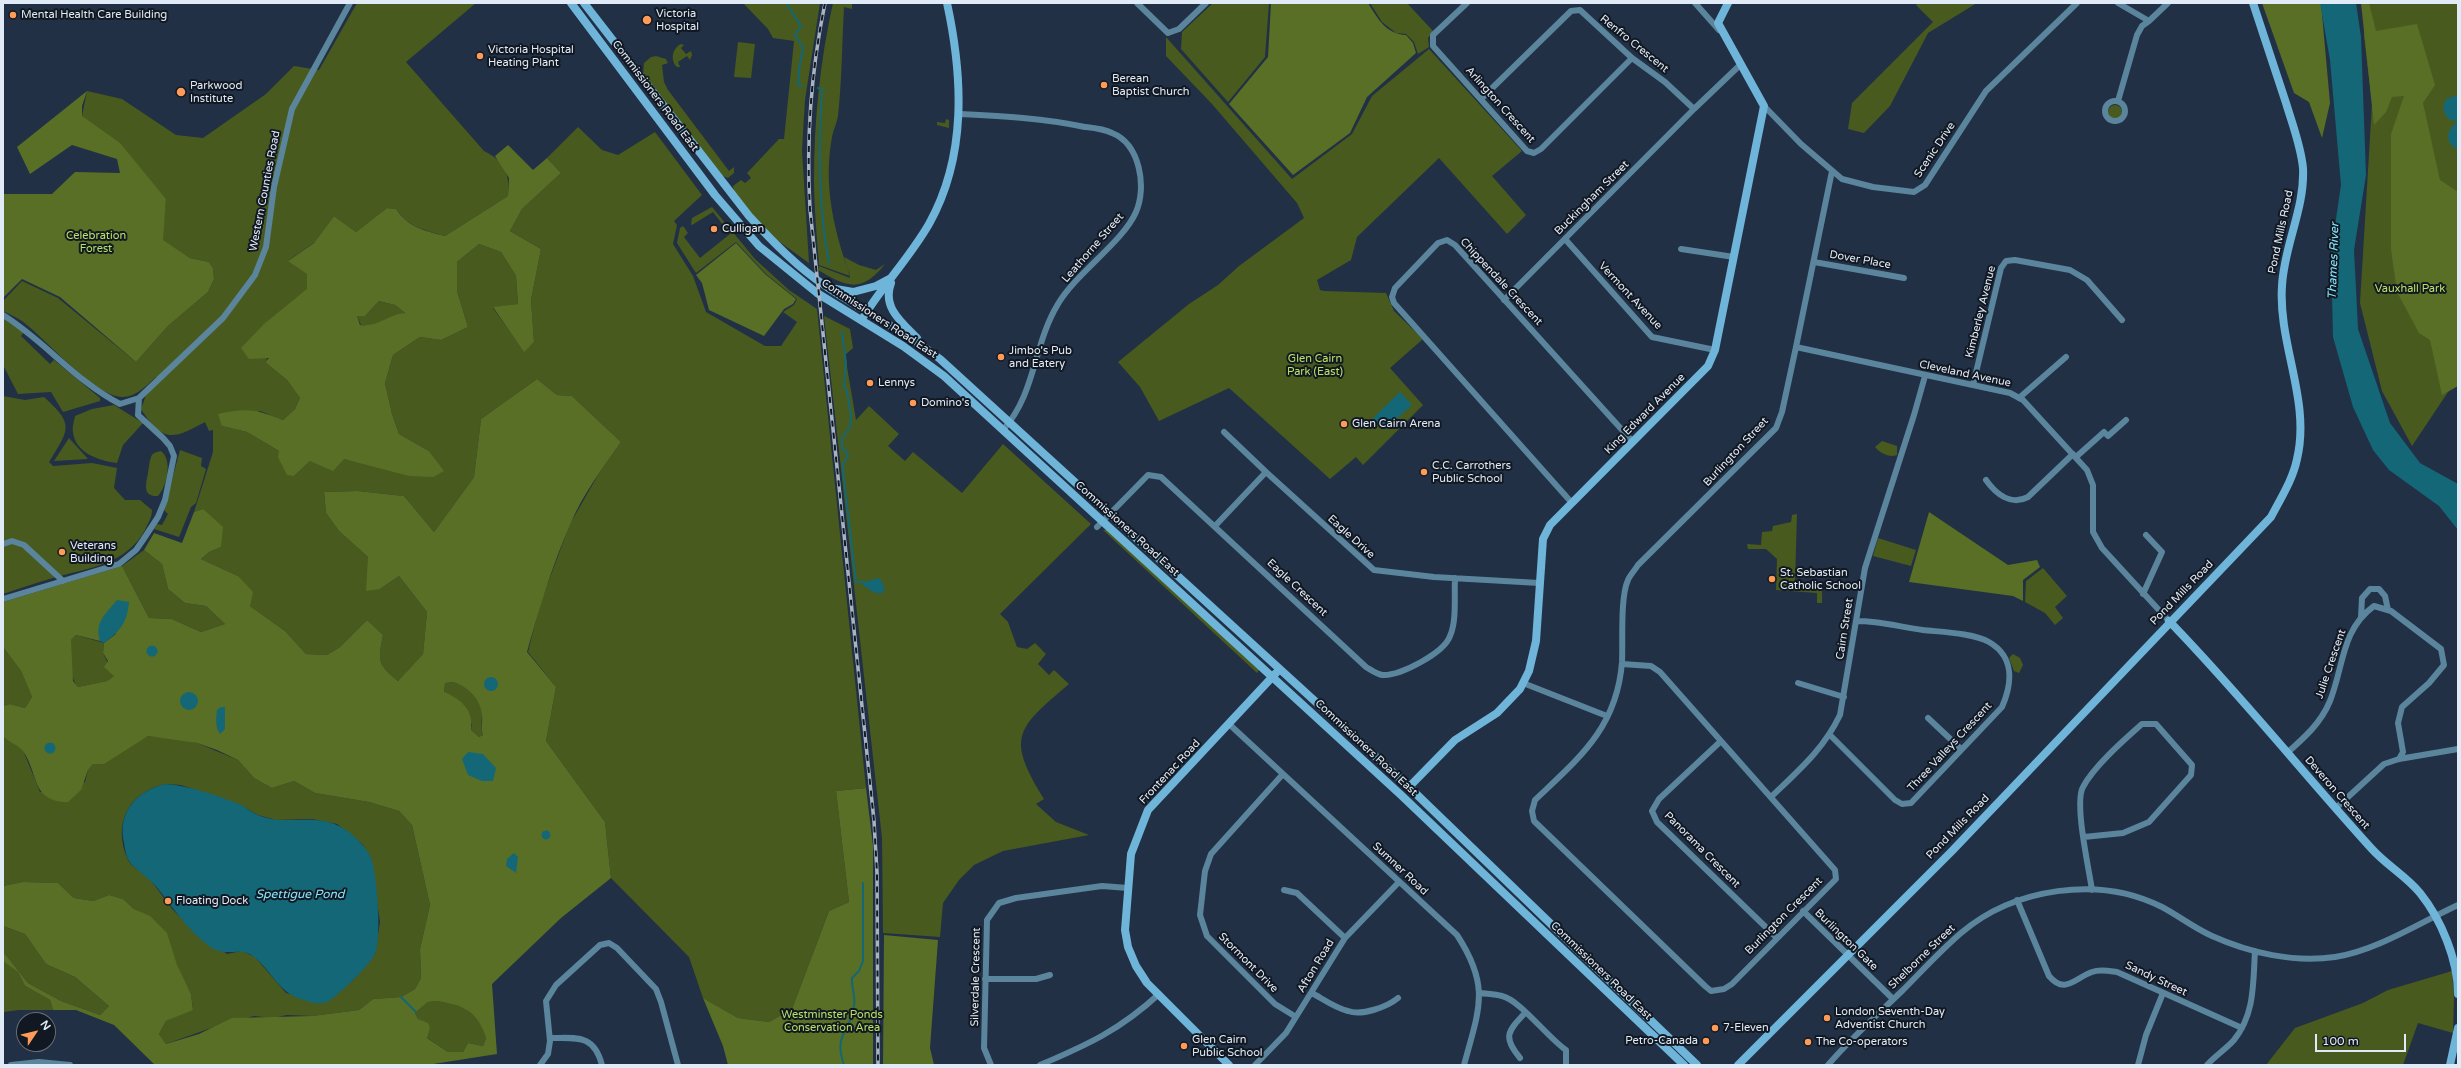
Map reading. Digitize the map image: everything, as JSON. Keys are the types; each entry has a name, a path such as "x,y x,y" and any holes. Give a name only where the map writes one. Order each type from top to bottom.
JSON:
{"main road":[{"name":"Commissioners Road East","path":"571,3 715,195 750,236 791,274 823,297 929,364 1103,521 1401,795 1684,1065"},
{"name":"Commissioners Road East","path":"584,3 748,216 804,270 827,287 927,348 1011,422 1409,787 1697,1065"},
{"path":"861,320 928,224 943,192 955,151 959,114 957,56 947,3"},
{"path":"1728,3 1718,23 1764,106"},
{"name":"Pond Mills Road","path":"1738,1065 1950,852 2169,621 2271,517 2288,484 2297,459 2301,431 2297,393 2284,336 2282,287 2286,255 2295,229 2302,194 2303,166 2294,128 2253,3"},
{"name":"King Edward Avenue","path":"1409,787 1455,740 1497,713 1523,683 1529,671 1536,641 1543,539 1550,525 1708,366 1715,350 1764,106"},
{"path":"827,287 852,292 876,286 893,276"},
{"path":"893,276 888,292 889,304 896,317 927,348"},
{"name":"Deveron Crescent","path":"2169,621 2206,659 2371,849 2421,893 2448,944 2458,983 2458,994"},
{"name":"Frontenac Road","path":"1229,1065 1148,983 1136,966 1128,947 1125,930 1131,854 1148,810 1280,670"},
{"path":"2450,1065 2457,1041 2458,1028"}],"street":[{"name":"Western Counties Road","path":"3,315 22,327 54,357 103,395 120,404 139,398 223,318 255,275 266,247 274,187 292,109 350,3"},
{"path":"1137,3 1168,33 1179,29 1206,3"},
{"name":"Arlington Crescent","path":"1467,3 1433,36 1433,46 1527,151 1534,153 1541,149 1632,58"},
{"path":"1695,3 1722,32"},
{"name":"Scenic Drive","path":"1764,106 1801,144 1842,179 1896,191 1914,192 1925,185 1986,91 2077,3"},
{"path":"2118,3 2148,21"},
{"path":"2118,101 2137,35 2142,26 2168,3"},
{"name":"Renfro Crescent","path":"1481,99 1570,11 1580,10 1632,58 1665,82 1694,110"},
{"path":"1694,110 1740,65"},
{"name":"Buckingham Street","path":"1504,300 1694,110"},
{"name":"Leathorne Street","path":"959,114 1040,119 1113,133 1130,148 1141,175 1142,189 1136,212 1122,232 1058,303 1046,328 1031,380 1011,422 1003,430"},
{"name":"Burlington Street","path":"1534,821 1532,810 1535,800 1586,752 1599,734 1616,694 1622,664 1628,581 1638,565 1776,428 1782,412 1832,171"},
{"name":"Vermont Avenue","path":"1565,239 1652,337 1715,350"},
{"name":"Chippendale Crescent","path":"1572,503 1394,303 1392,296 1395,288 1438,243 1448,240 1454,245 1633,442"},
{"path":"1681,249 1734,257"},
{"name":"Kimberley Avenue","path":"1974,385 2001,268 2006,261 2015,260 2070,270 2087,280 2122,320"},
{"name":"Dover Place","path":"1814,262 1904,278"},
{"name":"Cleveland Avenue","path":"1796,347 1925,376 2010,393 2019,398 2032,408 2087,470 2093,485 2092,532 2102,548 2169,621"},
{"path":"2019,398 2066,357"},
{"name":"Cairn Street","path":"1771,797 1814,756 1830,735 1840,715 1865,568 1925,376"},
{"path":"3,599 119,564 136,550 143,540 158,517 165,500 174,456 170,446 163,438 138,415 139,398"},
{"path":"1986,480 1993,490 2003,497 2020,501 2028,497 2104,432 2108,436 2126,420"},
{"name":"Eagle Drive","path":"1224,432 1374,570 1455,578 1539,583"},
{"path":"1215,526 1266,472"},
{"name":"Eagle Crescent","path":"1096,527 1148,475 1156,475 1172,486 1366,667 1382,675 1392,674 1412,667 1439,650 1450,638 1453,627 1455,578"},
{"path":"2143,594 2162,552 2146,535"},
{"path":"3,544 12,541 24,545 63,581"},
{"name":"Julie Crescent","path":"2287,753 2312,731 2330,702 2349,635 2361,617 2374,606 2388,610 2385,596 2379,589 2370,589 2362,598 2361,617"},
{"path":"2388,610 2441,649 2444,665 2429,683 2402,707 2398,723 2403,752 2399,759"},
{"name":"Three Valleys Crescent","path":"1830,735 1902,804 1911,803 2002,706 2006,697 2011,675 2003,656 1989,642 1967,636 1857,621"},
{"name":"Burlington Crescent","path":"1534,821 1711,990 1724,990 1732,984 1776,937 1836,879 1835,870 1660,672 1651,666 1641,663 1622,664"},
{"path":"1523,683 1607,716"},
{"path":"1798,683 1844,697"},
{"path":"1928,718 1961,749"},
{"name":"Sumner Road","path":"1229,724 1457,935 1474,965 1480,993 1464,1065"},
{"path":"2084,837 2122,833 2149,822 2191,775 2192,765 2156,724 2142,724 2097,769 2082,787 2080,804 2084,837 2092,890"},
{"name":"Panorama Crescent","path":"1721,741 1658,799 1652,811 1657,822 1776,937"},
{"path":"2336,808 2384,764 2399,759 2458,749"},
{"name":"Stormont Drive","path":"1283,774 1211,854 1205,871 1200,915 1206,936 1274,1004 1296,1017"},
{"path":"1401,795 1409,787"},
{"name":"Afton Road","path":"1255,1065 1286,1033 1345,938 1399,882"},
{"name":"Silverdale Crescent","path":"991,1065 984,1048 987,920 999,903 1016,898 1077,888 1102,886 1128,888"},
{"name":"Shelborne Street","path":"1828,1065 1962,932 2002,906 2017,900 2077,889 2123,894 2161,906 2211,936 2256,951 2302,958 2336,957 2370,947 2458,905"},
{"path":"1284,890 1296,893 1345,938"},
{"name":"Sandy Street","path":"2017,900 2049,976 2055,983 2063,985 2074,982 2092,972 2103,970 2117,972 2242,1028"},
{"name":"Burlington Gate","path":"1803,911 1893,999"},
{"path":"540,1065 548,1054 550,1038 546,1001 562,980 600,945 609,943 618,948 656,988 678,1065"},
{"path":"2207,1065 2233,1041 2242,1028 2252,1007 2256,951"},
{"path":"985,979 1036,979 1050,975"},
{"path":"1312,993 1349,1012 1370,1010 1391,1004 1398,998"},
{"path":"1480,993 1503,996 1525,1013 1555,1042 1566,1050 1566,1065"},
{"path":"2138,1065 2146,1035 2163,993"},
{"path":"1040,1065 1094,1041 1116,1029 1134,1017 1159,994"},
{"path":"1520,1058 1510,1045 1509,1035 1512,1028 1525,1013"},
{"path":"550,1038 581,1038 597,1050 602,1065"},
{"path":"11,1065 39,1062 70,1065"}],"green space":[{"path":"357,3 476,3 406,62 484,151 497,159 505,169 508,181 508,196 445,236 424,230 412,224 396,209 387,208 356,232 334,216 315,242 289,260 308,274 307,289 265,362 287,380 300,398 295,409 283,420 260,411 222,426 247,432 279,451 294,476 310,461 344,459 434,477 443,471 429,451 399,434 392,414 385,383 393,355 420,337 441,340 468,327 457,291 457,262 479,244 501,252 516,276 518,304 493,308 524,351 534,342 531,300 541,249 510,231 522,209 561,173 547,158 578,127 602,150 618,155 655,132 702,195 674,221 677,225 673,244 693,276 706,312 765,346 781,346 797,322 783,312 794,305 797,299 766,274 736,242 696,273 677,243 680,228 683,226 688,233 684,237 700,258 730,234 713,212 692,225 691,224 692,218 712,207 755,259 789,290 817,309 866,788 836,791 849,902 829,911 792,1009 769,1022 738,1018 703,998 689,957 611,878 605,822 546,741 556,687 528,652 540,604 570,524 598,475 621,442 572,396 557,395 537,379 481,419 474,477 434,532 404,496 358,491 324,492 326,513 339,531 368,557 380,589 399,576 427,612 423,654 398,681 386,670 381,661 380,651 383,635 367,620 340,647 327,655 306,654 285,631 250,606 238,576 201,559 209,552 221,547 203,509 194,512 213,452 213,430 209,431 205,422 177,435 163,433 156,428 141,409 146,395 161,380 156,377 141,390 132,395 123,397 112,395 85,378 22,321 3,311 3,301 22,281 58,298 136,362 168,326 208,292 214,279 213,268 209,262 190,258 162,240 166,199 82,116 87,91 122,99 176,135 203,138 266,94 294,66 319,70"},
{"path":"743,3 820,3 805,100 802,150 809,263 767,233 734,193 733,186 741,180 745,183 751,178 747,173 779,139 784,139 794,41 773,38 768,29"},
{"path":"833,3 852,3 852,9 844,7 839,102 837,119 832,137 829,173 835,225 850,276 819,265 815,212 814,158 817,113 821,69"},
{"path":"1213,3 1269,3 1265,57 1228,102 1181,49 1182,32"},
{"path":"1271,3 1368,3 1383,25 1393,32 1406,35 1413,43 1416,53 1367,97 1350,133 1293,175 1229,104 1268,57"},
{"path":"1370,3 1407,3 1433,31 1428,38 1429,47 1418,54 1414,42 1406,34 1396,33 1382,22"},
{"path":"1918,3 1977,3 1928,33 1890,106 1864,133 1848,129 1852,103 1933,22 1916,5"},
{"path":"2262,3 2321,3 2330,103 2322,138 2309,102 2294,93"},
{"path":"2361,3 2369,3 2376,31 2417,24 2435,85 2423,103 2440,180 2458,192 2458,386 2442,395 2430,340 2419,333 2397,292 2391,249 2391,134 2404,96 2392,97 2386,112 2374,125"},
{"name":"Vauxhall Park","path":"2365,3 2458,3 2458,377 2412,446 2382,391 2360,303 2372,104 2364,36"},
{"name":"Glen Cairn Park (East)","path":"1166,37 1292,179 1352,134 1372,96 1429,49 1522,151 1492,176 1526,215 1507,234 1439,158 1357,237 1351,260 1317,280 1320,290 1324,291 1386,293 1394,311 1423,339 1390,368 1423,405 1363,465 1356,457 1330,479 1229,388 1159,421 1140,387 1118,362 1189,304 1218,285 1239,266 1304,218 1297,203 1212,104 1166,56"},
{"path":"738,42 755,44 751,78 734,77"},
{"path":"681,44 684,45 681,48 686,54 691,51 692,55 690,60 687,56 678,62 680,67 677,67 673,61 673,55 676,48"},
{"path":"656,56 666,59 668,63 662,65 664,82 668,90 729,171 734,167 734,173 728,178 720,175 643,75 644,63 651,57"},
{"name":"Celebration Forest","path":"87,91 82,106 82,116 120,143 166,199 163,240 190,258 209,262 213,268 214,279 208,292 168,326 136,362 60,297 22,279 3,298 3,194 52,194 75,172 120,173 117,159 72,145 30,174 17,147"},
{"path":"2112,105 2118,105 2122,109 2122,115 2118,119 2112,119 2108,115 2108,109"},
{"path":"946,119 949,120 949,128 937,125 937,122 945,123"},
{"path":"508,145 533,170 547,158 561,173 522,209 510,231 541,249 531,300 534,342 524,352 493,307 518,304 516,276 501,252 479,244 457,262 457,291 468,327 441,340 420,337 393,355 385,383 392,414 399,434 429,451 444,471 434,477 409,476 344,459 333,471 310,461 294,476 287,475 278,457 279,451 247,432 222,426 218,414 244,410 258,412 283,420 295,409 300,398 287,380 265,362 269,358 249,359 241,348 264,324 307,289 307,274 288,261 314,243 334,216 356,232 387,208 396,209 406,221 412,225 445,236 508,196 509,178 495,156","holes":["379,301 395,305 405,313 398,314 378,323 360,325 357,316 365,316"]},
{"path":"736,243 765,274 796,299 793,304 784,309 764,336 709,310 702,283 696,275"},
{"path":"844,257 859,265 876,270 885,264 868,280 861,284 853,285 837,280 818,270 819,266 850,278"},
{"path":"379,301 395,305 405,313 379,325 361,325 357,316 365,316"},
{"path":"824,316 850,329 853,348 845,355 856,420 869,406 899,434 888,446 905,461 913,452 962,493 1003,444 1091,524 1000,614 1008,622 1017,647 1027,649 1035,643 1046,654 1038,664 1049,675 1054,670 1069,684 1037,712 1022,735 1021,747 1024,761 1044,799 1036,804 1056,822 1089,835 1003,851 974,865 959,880 943,903 940,937 883,933 882,838"},
{"path":"3,318 24,332 21,336 50,364 54,360 100,398 100,401 63,412 51,392 18,394 3,365"},
{"path":"537,379 557,395 572,396 621,442 580,503 563,540 541,604 527,652 556,687 546,741 605,822 611,878 561,918 492,984 497,1054 427,1065 155,1065 114,1025 76,1010 53,1010 50,1000 25,986 18,972 3,961 3,955 5,954 28,983 61,1001 100,1015 109,1006 75,977 46,964 25,934 3,926 3,886 23,882 58,883 74,898 93,901 109,895 123,899 134,909 150,916 167,933 177,965 191,994 193,1010 166,1021 159,1034 166,1044 199,1034 232,1018 312,1016 359,1010 373,999 401,997 415,989 421,978 420,949 430,905 412,825 399,811 369,802 315,793 294,781 272,788 254,778 238,760 217,750 197,743 148,736 104,764 93,764 88,770 81,790 68,802 56,801 48,797 42,792 38,785 23,751 3,736 3,706 10,704 25,708 32,697 21,671 3,647 3,602 122,566 149,618 172,619 201,632 225,624 206,606 185,603 168,589 162,564 144,550 154,533 182,543 194,512 203,509 223,527 221,547 209,552 201,559 238,576 253,592 250,606 285,631 306,654 327,655 340,647 367,620 383,635 380,651 381,661 386,670 398,681 423,654 427,612 399,576 380,589 366,591 368,557 339,531 326,513 324,492 358,491 404,496 434,532 474,477 481,419","holes":["117,633 104,643 103,653 108,661 104,667 114,676 107,681 78,687 73,681 71,640 76,635 100,641","453,682 459,684 473,694 481,710 483,735 479,737 471,730 468,711 456,698 444,692 445,683","437,1001 447,1003 469,1011 478,1022 486,1038 483,1046 468,1043 463,1052 448,1052 427,1038 430,1028 428,1023 418,1019 415,1013 428,1002"]},
{"path":"3,396 25,400 44,397 61,414 66,428 61,442 49,462 53,466 92,463 117,468 114,488 125,500 140,500 152,510 151,518 145,530 137,542 127,551 117,558 92,568 3,594"},
{"path":"114,405 143,423 123,445 117,463 96,458 83,451 75,439 73,430 75,416 92,409"},
{"path":"69,438 88,459 54,461"},
{"path":"1882,441 1897,446 1897,455 1888,455 1877,449 1875,447"},
{"path":"180,450 202,458 201,466 206,469 196,503 191,507 179,537 154,529 157,524 162,525 168,514 164,510"},
{"path":"161,451 167,460 168,467 166,480 158,496 153,496 147,492 146,489 149,463 155,452"},
{"path":"1929,512 2008,565 2037,560 2040,567 2023,580 2023,601 2013,596 1909,582"},
{"path":"1797,514 1795,582 1805,583 1805,587 1822,586 1822,603 1817,603 1817,593 1776,590 1777,559 1766,549 1748,549 1747,544 1761,545 1762,532 1772,531 1773,526 1791,522 1792,515"},
{"path":"1103,530 1108,530 1259,670 1257,673"},
{"path":"1878,538 1916,550 1911,566 1873,556"},
{"path":"144,550 162,564 168,589 185,603 206,606 225,624 201,632 172,619 149,618 122,566"},
{"path":"2043,568 2067,596 2055,607 2063,618 2055,625 2045,613 2025,602 2026,581"},
{"path":"76,635 104,643 103,653 114,676 107,681 78,687 71,671 71,640"},
{"path":"3,647 21,671 32,697 25,708 10,704 3,706"},
{"path":"2013,654 2020,658 2023,665 2019,673 2014,671 2009,658"},
{"path":"453,682 469,690 480,704 482,716 481,728 483,735 479,737 471,730 472,724 444,692 445,683"},
{"path":"3,736 23,750 40,792 85,782 88,770 93,764 148,736 171,738 197,743 238,760 254,778 272,788 294,781 315,793 369,802 399,811 412,825 430,905 420,949 421,978 415,989 401,997 373,999 359,1010 312,1016 287,1015 273,1018 254,1016 214,1027 166,1044 159,1034 166,1021 193,1009 191,994 150,917 134,909 123,899 109,895 93,901 74,898 58,883 23,882 3,886","holes":["166,784 181,785 240,805 258,815 276,820 312,819 337,824 362,844 370,856 380,922 375,954 353,980 326,1002 286,993 255,957 242,951 227,954 177,914 152,882 128,860 123,847 123,822 133,802 142,794 153,788"]},
{"name":"Westminster Ponds Conservation Area","path":"866,788 873,846 873,1065 728,1065 723,1046 703,998 738,1018 769,1022 792,1009 829,911 849,902 836,791"},
{"path":"3,926 25,934 46,964 75,977 109,1006 100,1015 61,1001 28,983 5,954 3,955"},
{"path":"884,935 938,940 930,1048 934,1065 883,1065"},
{"path":"4,960 18,972 25,986 50,1000 53,1010 19,1010 3,1012"},
{"path":"2452,971 2454,998 2453,1033 2418,1023 2403,1065 2266,1065 2295,1028 2363,1003 2388,990"},
{"path":"437,1001 455,1005 469,1011 474,1015 486,1038 483,1046 468,1043 463,1052 448,1052 426,1037 430,1028 418,1019 415,1013 428,1002"}],"water":[{"name":"Thames River","path":"2320,3 2356,3 2361,37 2366,175 2354,250 2358,329 2390,423 2420,463 2458,484 2458,530 2439,506 2389,470 2373,450 2353,407 2333,337 2331,253 2341,185 2330,60"},
{"path":"2458,95 2458,122 2448,119 2443,109 2446,99"},
{"path":"2458,122 2458,149 2450,144 2448,136 2451,128"},
{"path":"1400,392 1412,405 1384,430 1373,418"},
{"path":"880,578 885,589 881,594 873,592 863,585 863,582"},
{"path":"117,600 129,602 127,615 119,630 104,643 100,641 100,623 105,614"},
{"path":"152,645 156,647 158,651 156,655 152,657 148,655 146,651 148,647"},
{"path":"488,677 494,677 498,681 498,687 494,691 488,691 484,687 484,681"},
{"path":"189,692 195,695 198,701 195,707 189,710 183,707 180,701 183,695"},
{"path":"221,707 225,707 225,729 220,734 217,729 216,720 217,710"},
{"path":"48,743 52,743 54,744 54,752 48,753 45,750 45,746"},
{"path":"468,752 483,754 496,768 493,781 482,781 468,775 462,759"},
{"name":"Spettigue Pond","path":"166,784 212,794 239,804 256,814 270,819 326,821 349,832 364,847 371,858 375,877 378,906 377,946 375,954 367,965 332,999 324,1003 317,1003 293,996 281,987 254,957 243,952 222,952 209,946 194,934 156,886 131,864 126,855 123,832 127,812 138,797 146,791"},
{"path":"546,830 551,835 546,840 541,835"},
{"path":"514,853 518,857 516,873 506,866 507,859"}],"waterway":[{"path":"786,3 801,26 795,35 803,48 798,85 802,86"},
{"path":"818,88 822,89 820,176 825,241 829,263"},
{"path":"842,332 846,363 844,386 847,391 851,416 850,427 842,438 842,449 846,451 848,456 843,464 844,480 856,582 863,582"},
{"path":"844,1065 840,1046 854,1006 852,978 859,971 863,961 863,883"},
{"path":"401,997 416,1012"}],"railway":[{"path":"825,3 816,54 809,131 810,209 874,821 877,873 878,1065"}],"place":[{"name":"Mental Health Care Building","path":"13,15"},
{"name":"Victoria Hospital","path":"647,20"},
{"name":"Victoria Hospital Heating Plant","path":"480,56"},
{"name":"Berean Baptist Church","path":"1104,85"},
{"name":"Parkwood Institute","path":"181,92"},
{"name":"Culligan","path":"714,229"},
{"name":"Jimbo's Pub and Eatery","path":"1001,357"},
{"name":"Lennys","path":"870,383"},
{"name":"Domino's","path":"913,403"},
{"name":"Glen Cairn Arena","path":"1344,424"},
{"name":"C.C. Carrothers Public School","path":"1424,472"},
{"name":"Veterans Building","path":"62,552"},
{"name":"St. Sebastian Catholic School","path":"1772,579"},
{"name":"Floating Dock","path":"168,901"},
{"name":"London Seventh-Day Adventist Church","path":"1827,1018"},
{"name":"7-Eleven","path":"1715,1028"},
{"name":"Petro-Canada","path":"1706,1041"},
{"name":"The Co-operators","path":"1808,1042"},
{"name":"Glen Cairn Public School","path":"1184,1046"}]}
